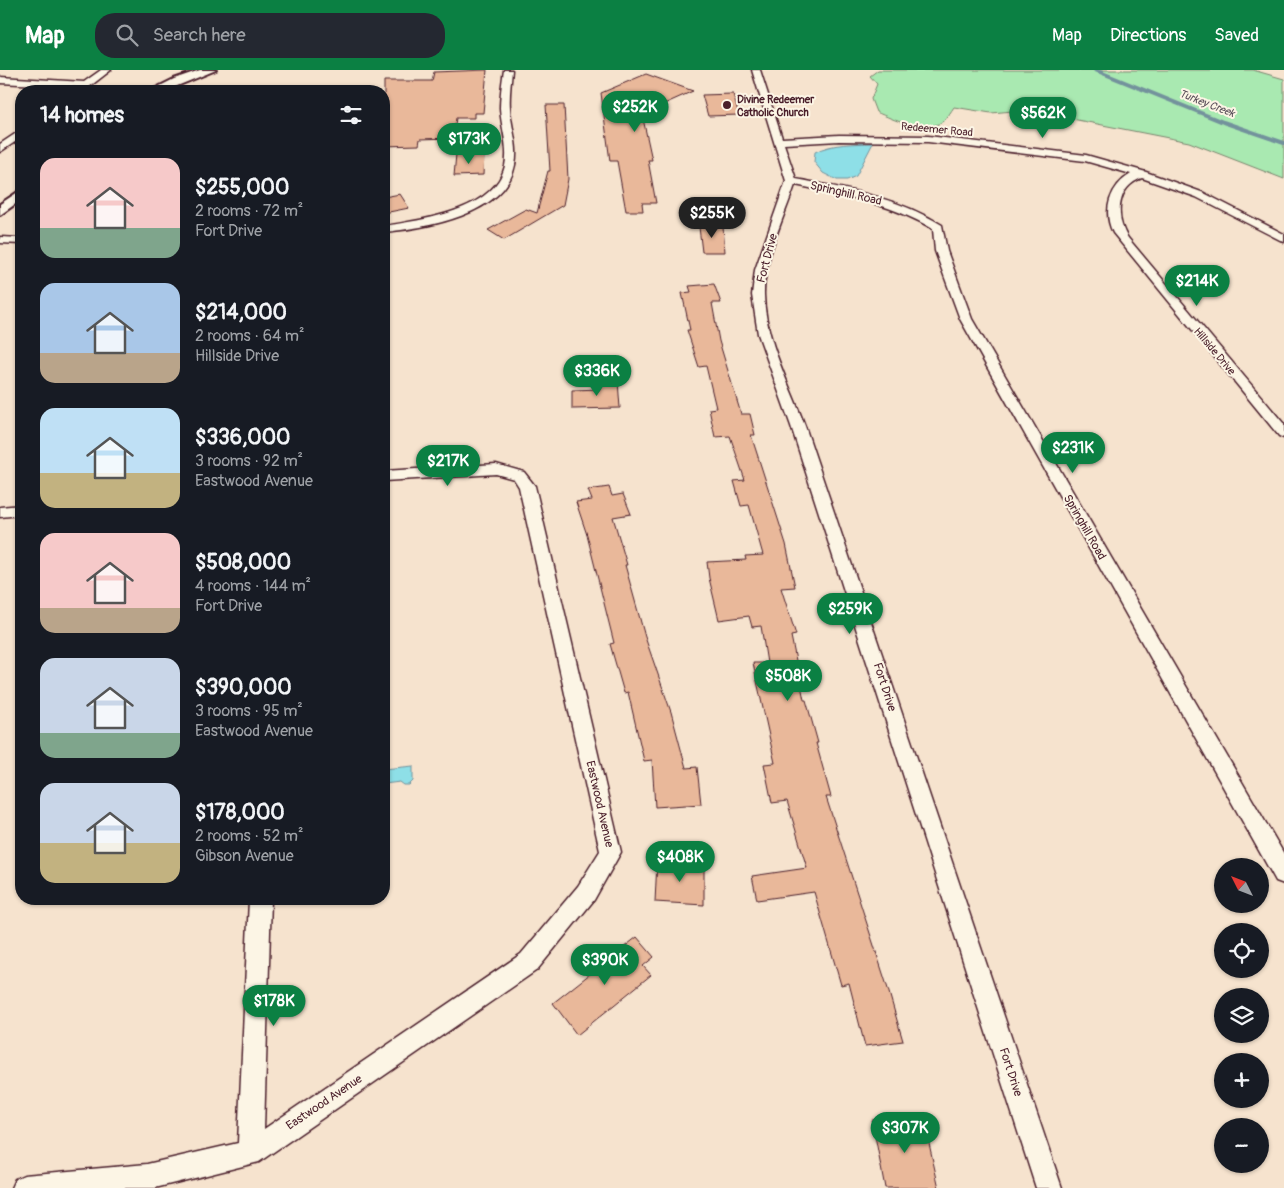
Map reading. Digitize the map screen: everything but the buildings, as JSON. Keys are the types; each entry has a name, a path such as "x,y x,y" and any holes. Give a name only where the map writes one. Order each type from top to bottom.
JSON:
{"street":[{"path":"0,80 87,85 107,70"},
{"path":"170,85 211,70"},
{"path":"390,228 443,217 482,203 503,186 510,165 505,109 508,70"},
{"path":"756,70 791,181"},
{"path":"0,149 15,138"},
{"name":"Redeemer Road","path":"780,142 840,138 928,139 1086,158 1142,174 1200,195 1284,239"},
{"name":"Hillside Drive","path":"1142,174 1130,177 1116,195 1114,222 1130,247 1164,290 1284,432"},
{"name":"Springhill Road","path":"791,181 896,204 917,213 938,227 941,251 966,319 1284,874"},
{"name":"Fort Drive","path":"791,181 761,270 758,295 764,334 832,530 1049,1188"},
{"path":"0,210 15,199"},
{"path":"0,240 15,241"},
{"name":"Eastwood Avenue","path":"250,1153 529,962 586,893 611,852 527,486 514,473 496,469 390,476"},
{"path":"0,512 15,511"},
{"path":"24,1188 157,1183 250,1153 260,905"}],"green space":[{"path":"878,70 1253,70 1284,79 1284,179 1189,142 1067,118 1035,109 991,113 954,107 942,122 926,127 909,125 876,112 871,99 877,84 870,76"}],"water":[{"path":"873,143 856,176 847,180 837,180 823,173 814,162 815,152 822,149 843,144"},
{"path":"413,766 413,781 409,785 404,785 400,782 390,783 390,768"}],"waterway":[{"name":"Turkey Creek","path":"1095,70 1223,122 1284,143"}],"place":[{"name":"Divine Redeemer Catholic Church","path":"727,105"}]}
